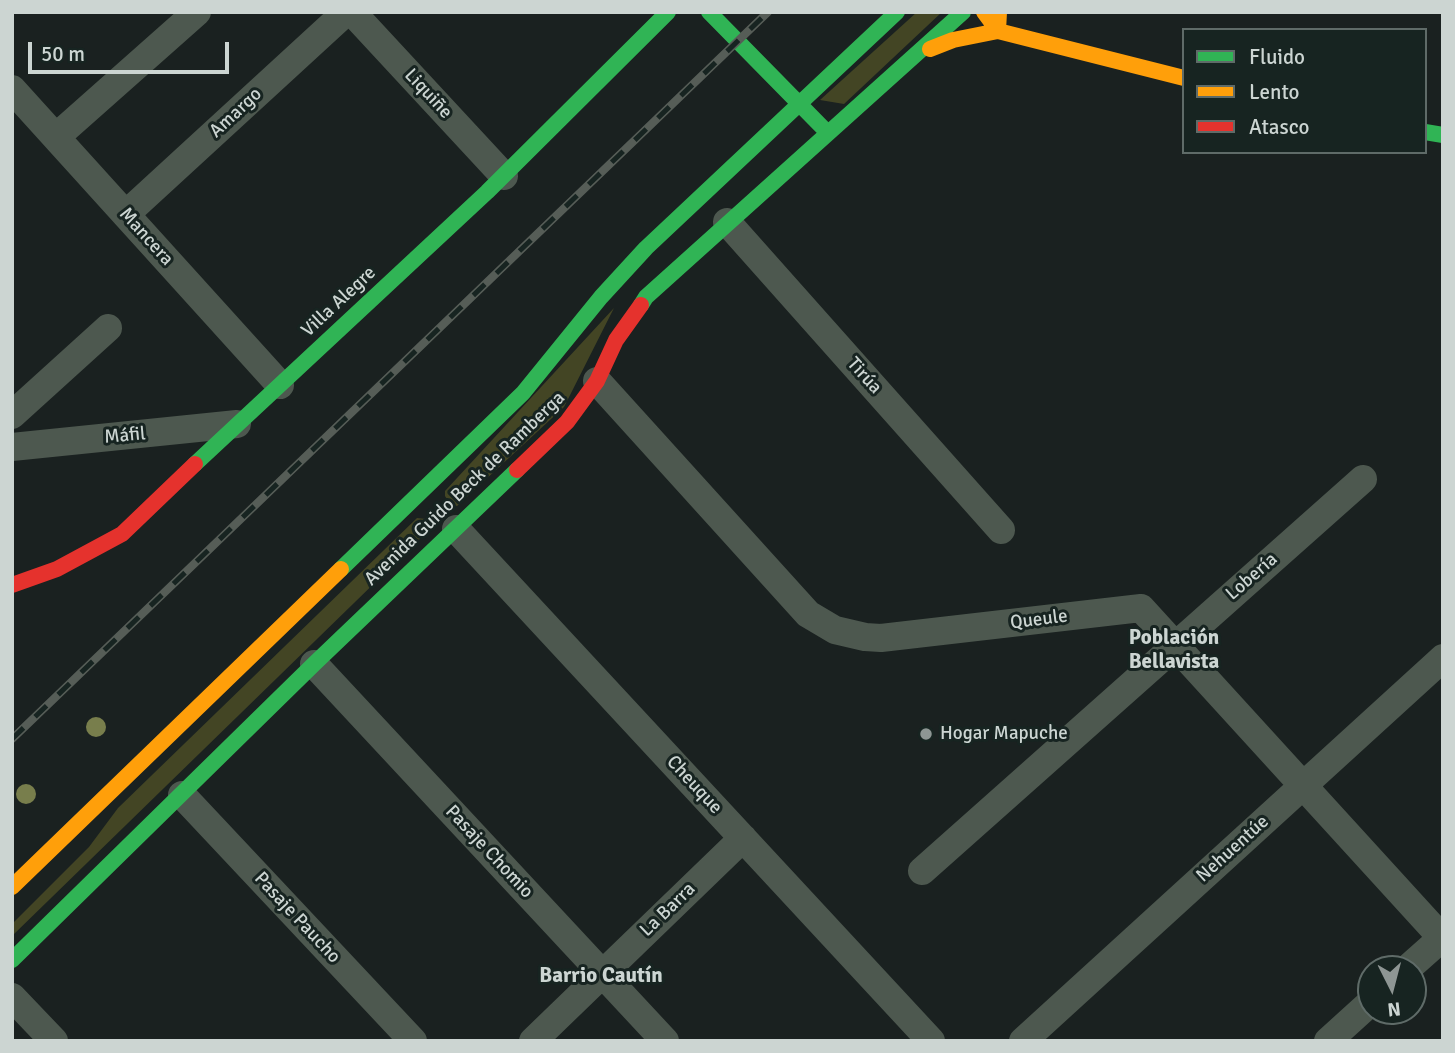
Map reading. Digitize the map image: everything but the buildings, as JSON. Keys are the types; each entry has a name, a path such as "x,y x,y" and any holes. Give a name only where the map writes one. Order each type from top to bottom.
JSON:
{"main road":[{"name":"Villa Alegre","path":"12,585 57,569 122,534 503,176 668,12"},
{"path":"709,12 828,134"},
{"name":"Avenida Guido Beck de Ramberga","path":"12,887 425,498 523,393 646,248 897,12"},
{"name":"Avenida Guido Beck de Ramberga","path":"12,960 182,796 451,525 567,422 597,381 616,340 646,297 963,12"},
{"path":"984,12 998,31"},
{"path":"998,31 999,12"},
{"path":"909,61 953,40 998,31 1182,77"}],"street":[{"path":"56,137 197,12"},
{"name":"Amargo","path":"126,215 346,12"},
{"name":"Liquiñe","path":"352,12 503,176"},
{"name":"Mancera","path":"12,89 280,385"},
{"name":"Tirúa","path":"727,222 1001,530"},
{"path":"12,415 107,328"},
{"name":"Queule","path":"597,381 808,614 835,630 881,638 1141,608 1442,938"},
{"name":"Máfil","path":"12,447 237,424"},
{"name":"Lobería","path":"922,871 1363,480"},
{"name":"Cheuque","path":"451,525 932,1041"},
{"name":"Nehuentúe","path":"1023,1041 1443,658"},
{"name":"Pasaje Chomio","path":"314,664 665,1041"},
{"name":"Pasaje Paucho","path":"182,796 413,1041"},
{"name":"La Barra","path":"533,1041 743,838"},
{"path":"1423,955 1442,938"},
{"path":"12,997 54,1041"},
{"path":"1328,1041 1357,1015"}],"green space":[{"path":"917,12 942,12 844,104 820,100"},
{"path":"614,308 564,407 457,506 450,504 445,491"},
{"path":"417,518 426,519 430,529 12,936 12,924 89,847 118,808"}],"railway":[{"path":"12,739 768,12"}],"traffic: fast":[{"path":"195,464 487,192 668,12"},
{"path":"709,12 823,128"},
{"path":"341,569 523,393 601,297 646,248 897,12"},
{"path":"641,305 646,297 963,12"},
{"path":"1427,132 1443,135"},
{"path":"12,960 314,664 517,470"}],"traffic: slow":[{"path":"984,12 998,31 1182,77"},
{"path":"930,49 953,40 998,31 999,12"},
{"path":"12,887 341,569"}],"traffic: jam":[{"path":"517,470 567,422 597,381 616,340 641,305"},
{"path":"12,585 57,569 122,534 195,464"}],"place":[{"name":"Hogar Mapuche","path":"926,734"}],"district":[{"name":"Población Bellavista","path":"1174,650"},
{"name":"Barrio Cautín","path":"601,976"}]}
